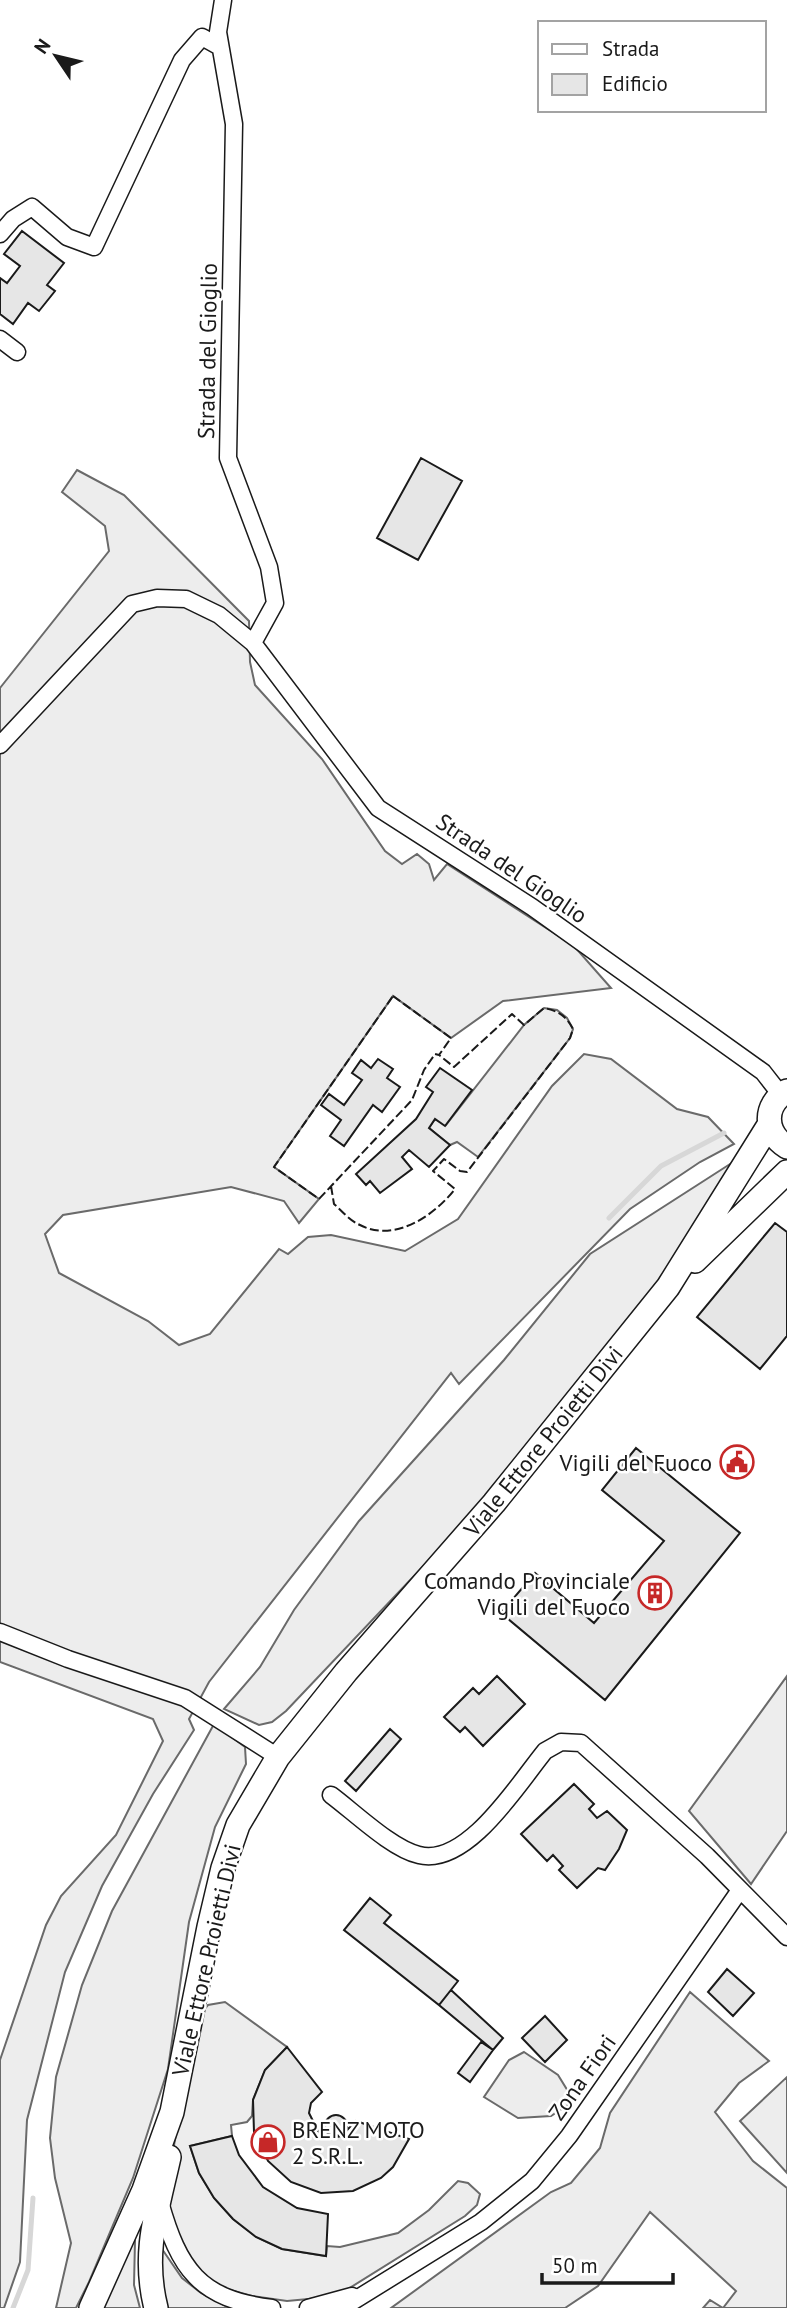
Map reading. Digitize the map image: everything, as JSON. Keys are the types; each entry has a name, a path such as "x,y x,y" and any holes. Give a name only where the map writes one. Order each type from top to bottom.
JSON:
{"main road":[{"name":"Viale Ettore Proietti Divi","path":"91,2308 144,2190 172,2112 223,1868 238,1825 278,1757 346,1672 494,1503 668,1287 769,1125 771,1108 784,1093"},
{"path":"769,1125 773,1134 787,1147"},
{"name":"Viale Ettore Proietti Divi","path":"668,1287 787,1172"},
{"name":"Viale Ettore Proietti Divi","path":"156,2308 149,2280 150,2236 175,2128 172,2112"}],"street":[{"name":"Strada del Gioglio","path":"223,0 218,32 234,124 228,458 269,567 275,603 253,643"},
{"path":"0,234 13,219 32,208 67,237 94,247 182,60 202,37 220,47"},
{"path":"0,339 17,352"},
{"name":"Strada del Gioglio","path":"0,745 132,604 156,598 186,599 219,615 253,643 378,808 532,906 763,1072 784,1093"},
{"path":"0,1632 68,1659 185,1698 278,1757"},
{"path":"331,1795 400,1847 420,1856 447,1854 474,1837 545,1751 561,1742 581,1743 708,1856 787,1937"},
{"name":"Zona Fiori","path":"342,2308 481,2222 532,2181 569,2136 740,1890"},
{"path":"160,2199 171,2240 182,2264 207,2286 234,2301 272,2308"},
{"name":"Zona Fiori","path":"308,2308 371,2291"}],"shaded area":[{"path":"77,470 124,495 249,621 250,662 255,685 322,759 385,851 402,864 417,854 429,864 434,880 447,864 574,946 611,988 503,1001 451,1038 393,996 274,1167 319,1199 299,1223 284,1201 231,1187 63,1215 45,1234 59,1273 148,1321 179,1345 210,1334 279,1249 288,1254 308,1237 331,1235 405,1251 458,1219 552,1086 584,1054 611,1059 677,1109 708,1117 734,1144 700,1162 630,1209 459,1384 451,1373 209,1682 189,1719 194,1730 153,1794 102,1886 65,1972 27,2120 20,2262 4,2308 0,2308 0,2060 46,1925 61,1896 116,1835 163,1741 153,1719 0,1662 0,688 109,551 105,526 62,492"},
{"path":"544,1008 557,1010 567,1018 573,1029 570,1038 478,1157 457,1142 450,1145 429,1128 435,1119 446,1125 524,1025"},
{"path":"741,1157 696,1237 487,1499 286,1711 272,1722 259,1725 224,1709 260,1667 294,1610 359,1521 504,1360 590,1254"},
{"path":"787,1676 787,1831 751,1884 689,1811"},
{"path":"214,1724 245,1747 246,1764 215,1827 189,1922 168,2069 133,2178 89,2282 76,2308 56,2308 71,2243 55,2178 50,2138 56,2077 82,1985 112,1911"},
{"path":"690,1992 769,2061 739,2083 715,2112 753,2161 787,2188 787,2308 723,2308 736,2291 650,2212 598,2286 565,2308 391,2308 551,2192 571,2183 600,2148 610,2113"},
{"path":"225,2002 287,2047 265,2070 253,2100 252,2116 247,2122 231,2125 232,2136 190,2146 199,2173 214,2198 233,2219 256,2237 282,2249 326,2256 327,2246 340,2247 398,2233 429,2210 458,2181 468,2183 480,2194 477,2205 465,2216 348,2289 319,2298 287,2301 252,2296 223,2288 198,2272 178,2248 170,2217 167,2184 197,2018 208,2005"},
{"path":"524,2052 558,2075 574,2101 551,2116 518,2118 484,2097 509,2060"},
{"path":"787,2077 787,2173 740,2121"},
{"path":"132,2238 135,2241 134,2285 140,2308 96,2308"},
{"path":"162,2249 182,2278 201,2293 229,2308 166,2308 160,2289"},
{"path":"710,2300 723,2308 703,2308"}],"building":[{"path":"22,231 64,263 47,285 55,291 39,311 28,303 13,324 0,314 0,278 7,283 20,266 4,254"},
{"path":"421,458 462,481 418,560 377,538"},
{"path":"378,1059 393,1069 387,1078 400,1087 382,1112 373,1105 344,1146 330,1136 341,1120 321,1105 329,1094 344,1105 362,1080 352,1073 361,1060 371,1068"},
{"path":"440,1068 472,1090 445,1126 435,1119 429,1128 450,1145 429,1167 409,1150 402,1157 412,1169 380,1193 370,1181 366,1185 356,1174 416,1119 433,1092 426,1087"},
{"path":"775,1223 787,1232 787,1336 760,1369 697,1317"},
{"name":"Comando Provinciale Vigili del Fuoco","path":"636,1448 740,1533 605,1700 501,1613 535,1573 594,1623 664,1541 602,1490"},
{"path":"497,1676 525,1704 483,1746 465,1727 460,1732 444,1717 473,1688 479,1694"},
{"path":"390,1729 401,1739 356,1791 345,1781"},
{"path":"574,1784 594,1804 589,1809 597,1818 607,1811 627,1830 619,1849 605,1870 598,1868 577,1888 559,1870 563,1866 553,1855 547,1861 521,1834"},
{"path":"370,1898 391,1915 384,1923 458,1981 439,2005 344,1930"},
{"path":"727,1969 754,1993 733,2016 708,1992"},
{"path":"451,1990 503,2038 493,2050 439,2005"},
{"path":"545,2016 567,2040 545,2062 522,2038"},
{"path":"481,2042 493,2050 470,2082 458,2073"},
{"path":"287,2047 322,2092 311,2103 309,2113 318,2131 327,2136 342,2135 356,2121 409,2139 393,2167 381,2178 353,2191 321,2193 291,2182 268,2161 254,2132 253,2100 265,2070"},
{"path":"336,2115 344,2118 347,2126 344,2134 336,2137 328,2134 325,2126 328,2118"},
{"path":"232,2136 239,2155 263,2187 297,2208 328,2214 326,2256 282,2249 256,2237 233,2219 214,2198 199,2173 190,2146"}],"waterway":[{"path":"609,1218 661,1166 724,1133"},
{"path":"13,2308 28,2270 33,2198"}],"fence":[{"path":"393,996 451,1038 424,1070 412,1100 319,1199 274,1167 393,996"},
{"path":"331,1186 334,1204 353,1221 373,1230 399,1229 425,1217 455,1189 433,1171 444,1159 460,1171 467,1172 570,1038 573,1029 562,1015 549,1009 544,1008 524,1025 512,1014 454,1067 439,1055"}],"place":[{"name":"Vigili del Fuoco","path":"737,1462"},
{"name":"Comando Provinciale Vigili del Fuoco","path":"655,1593"},
{"name":"BRENZ MOTO 2 S.R.L.","path":"268,2142"}]}
